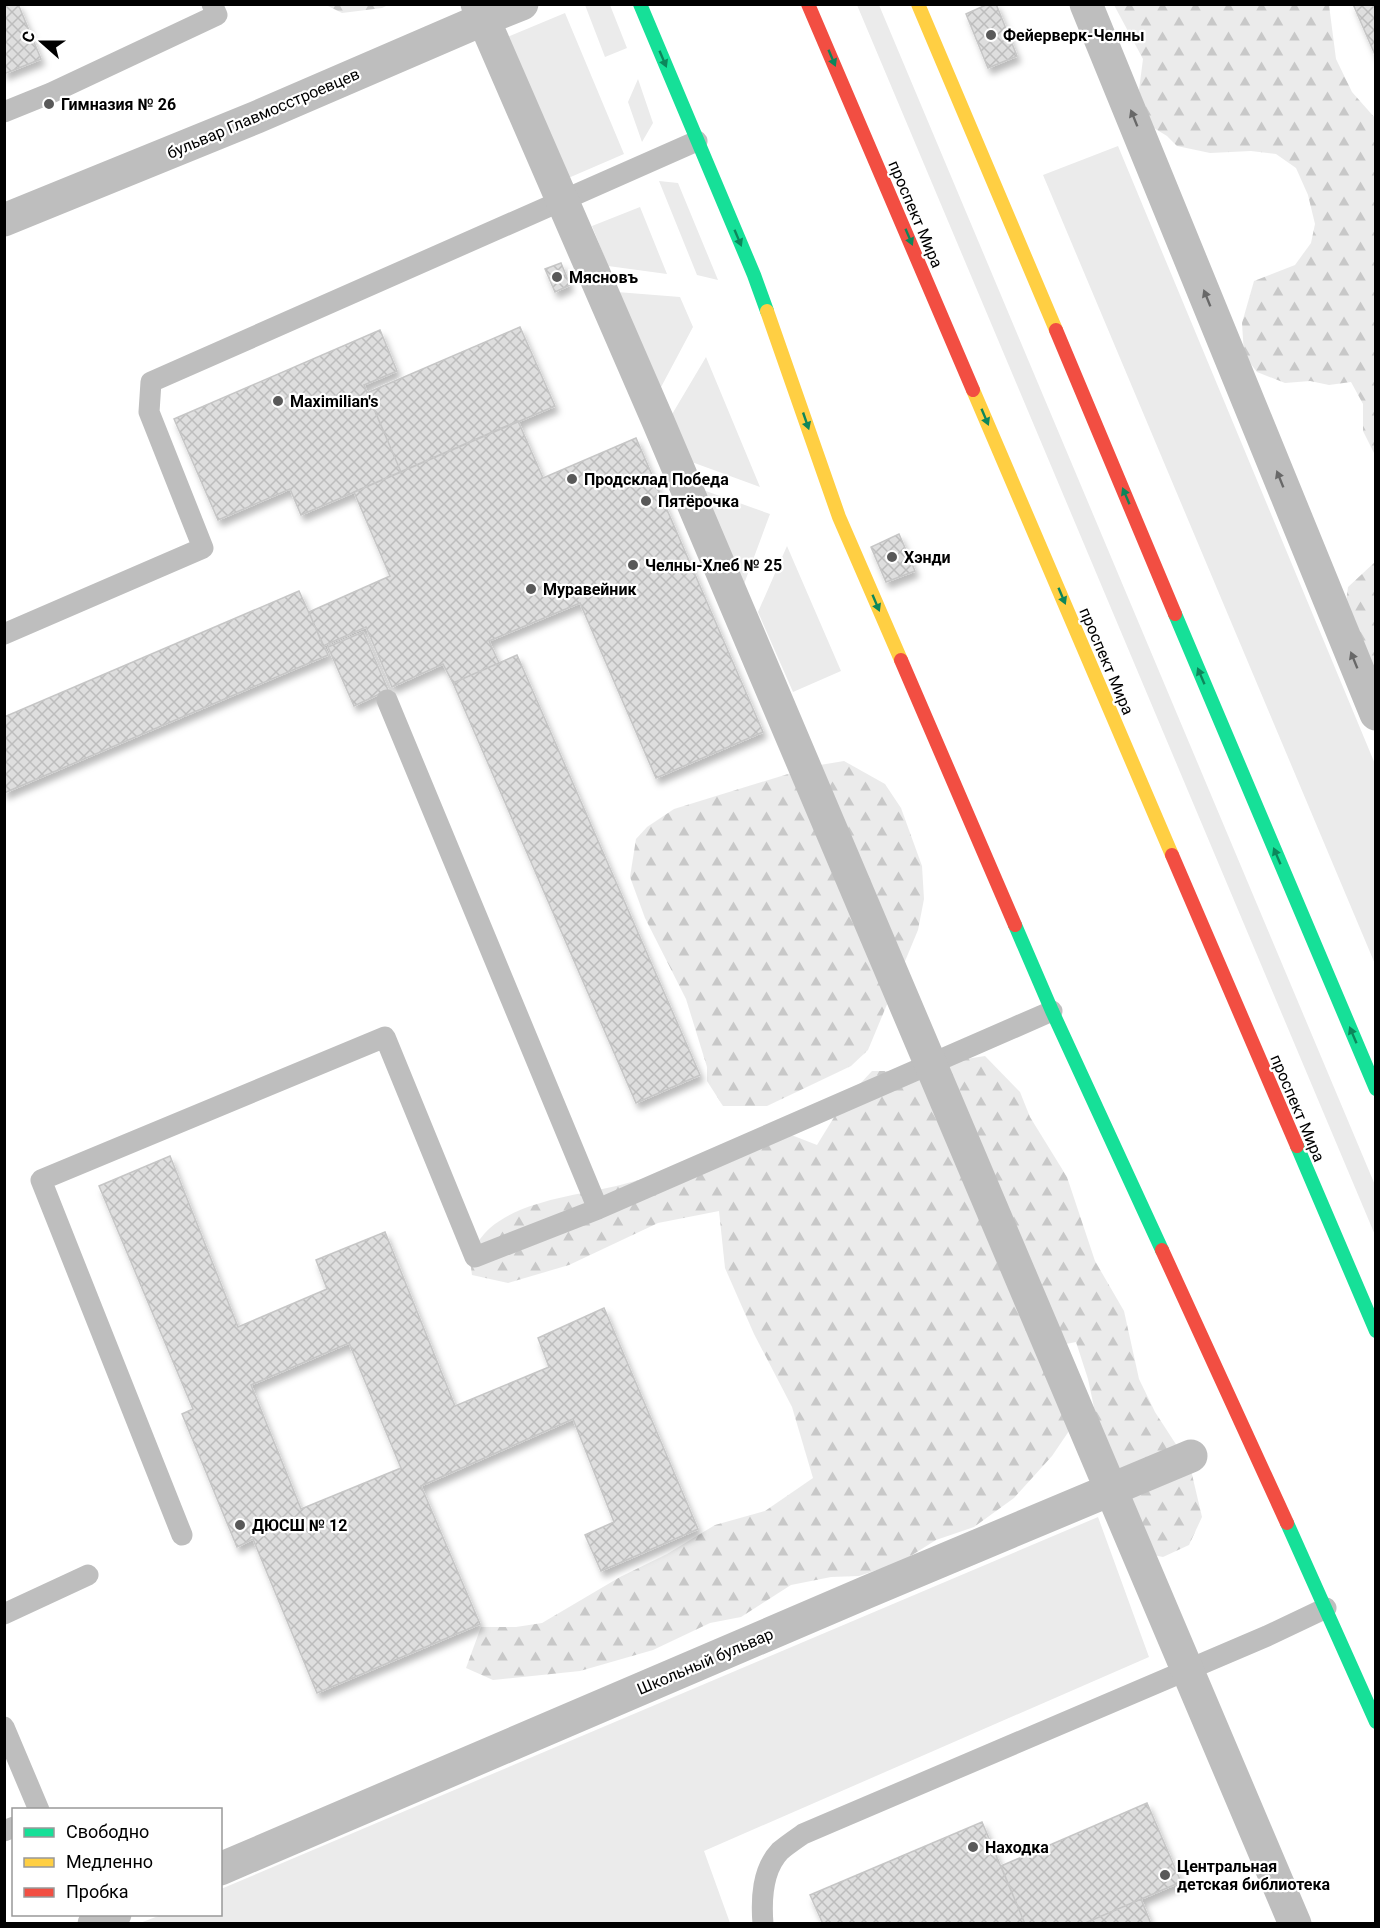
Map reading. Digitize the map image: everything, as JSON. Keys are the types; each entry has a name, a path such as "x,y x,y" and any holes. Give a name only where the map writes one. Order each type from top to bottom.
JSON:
{"main road":[{"path":"640,4 754,275 839,517 1053,1011 1376,1722"},
{"name":"проспект Мира","path":"808,4 1376,1331"},
{"path":"918,4 1376,1089"}],"street":[{"name":"бульвар Главмосстроевцев","path":"4,220 257,117 480,12 522,4"},
{"path":"1086,4 1376,714"},
{"path":"480,12 658,421 1295,1923"},
{"name":"Школьный бульвар","path":"222,1868 1191,1456"},
{"path":"94,1923 110,1916"}],"lane":[{"path":"4,112 51,93 217,15 212,4"},
{"path":"4,634 203,548 149,412 151,382 697,141"},
{"path":"387,700 598,1209"},
{"path":"182,1535 41,1180 385,1037 475,1257 598,1209 1053,1011"},
{"path":"4,1614 88,1575"},
{"path":"763,1923 761,1904 765,1877 779,1852 803,1834 1267,1636 1326,1608"},
{"path":"4,1726 39,1808"}],"green space":[{"path":"326,5 388,5 382,8 342,13"},
{"path":"585,5 610,5 627,48 605,57"},
{"path":"857,5 879,5 1375,1185 1375,1235"},
{"path":"1114,5 1329,5 1336,59 1352,92 1375,118 1375,455 1363,431 1363,404 1351,382 1329,385 1310,381 1285,383 1257,372 1244,355 1242,323 1254,281 1295,265 1311,243 1315,224 1308,195 1296,168 1276,154 1251,151 1210,153 1177,146 1167,136 1149,125 1139,90 1143,59"},
{"path":"565,13 624,154 566,179 505,38"},
{"path":"638,79 653,123 642,142 628,102"},
{"path":"1118,146 1375,764 1375,964 1043,175"},
{"path":"659,181 678,183 718,280 697,275"},
{"path":"640,207 667,274 608,266 592,226"},
{"path":"617,292 680,297 693,327 660,389"},
{"path":"706,357 760,487 689,461 671,416"},
{"path":"703,490 770,514 744,584"},
{"path":"787,546 841,671 793,692 758,612"},
{"path":"1375,562 1375,700 1344,618 1348,587"},
{"path":"844,761 885,784 901,808 922,866 924,899 918,930 868,1050 851,1066 767,1106 723,1106 707,1081 707,1067 686,999 645,918 630,877 636,839 647,827 674,809 814,766"},
{"path":"985,1056 1020,1092 1030,1117 1067,1177 1095,1261 1124,1311 1139,1379 1155,1412 1190,1466 1202,1517 1189,1545 1163,1557 1153,1555 1095,1412 1088,1379 1076,1342 1061,1345 1069,1431 1052,1456 1014,1498 974,1527 936,1540 901,1562 859,1576 831,1577 791,1585 741,1617 710,1623 653,1650 580,1671 493,1680 466,1668 481,1627 516,1627 542,1623 715,1525 765,1511 813,1478 792,1407 754,1334 725,1268 719,1211 658,1223 569,1265 508,1283 472,1275 469,1253 484,1234 504,1218 519,1210 554,1199 643,1179 776,1129 817,1145 844,1101 872,1071 890,1071"},
{"path":"1098,1517 1149,1657 704,1851 730,1923 140,1923 158,1916 222,1916 222,1889"}],"building":[{"path":"4,4 18,4 41,59 4,74"},
{"name":"Фейерверк-Челны","path":"988,4 996,4 1017,56 988,68 966,14"},
{"path":"1353,4 1376,4 1376,57"},
{"name":"Мясновъ","path":"561,263 570,285 555,292 545,269"},
{"path":"520,327 555,406 401,472 367,393"},
{"path":"380,330 397,371 364,385 401,472 301,515 290,489 218,520 174,419"},
{"name":"Муравейник","path":"518,421 543,478 636,438 763,732 656,778 580,603 489,641 499,663 453,683 443,664 392,687 366,627 323,646 309,612 390,576 354,492"},
{"path":"899,534 915,571 886,582 871,547"},
{"path":"299,591 328,655 4,793 4,717"},
{"path":"363,632 388,690 354,706 328,647"},
{"path":"517,655 700,1075 636,1103 453,683"},
{"path":"170,1156 238,1327 327,1289 316,1260 385,1232 455,1406 549,1367 538,1338 604,1308 698,1529 601,1571 585,1535 614,1522 573,1419 421,1486 480,1624 317,1693 253,1539 237,1547 182,1414 193,1409 99,1186","holes":["349,1343 401,1468 301,1509 251,1385"]},
{"path":"1147,1803 1181,1882 1083,1924 1025,1924 1001,1866"},
{"path":"982,1822 1025,1924 823,1924 810,1895"},
{"path":"1141,1899 1151,1924 1083,1924"}],"traffic: fast":[{"path":"640,4 767,311"},
{"path":"1175,614 1376,1089"},
{"path":"1015,925 1162,1250"},
{"path":"1297,1146 1376,1331"},
{"path":"1287,1523 1376,1722"}],"traffic: slow":[{"path":"918,4 1056,330"},
{"path":"767,311 839,517 901,660"},
{"path":"973,390 1172,855"}],"traffic: jam":[{"path":"808,4 973,390"},
{"path":"1056,330 1175,614"},
{"path":"901,660 1015,925"},
{"path":"1172,855 1297,1146"},
{"path":"1162,1250 1287,1523"}],"place":[{"name":"Фейерверк-Челны","path":"991,35"},
{"name":"Гимназия № 26","path":"49,104"},
{"name":"Мясновъ","path":"557,277"},
{"name":"Maximilian's","path":"278,401"},
{"name":"Продсклад Победа","path":"572,479"},
{"name":"Пятёрочка","path":"646,501"},
{"name":"Хэнди","path":"892,557"},
{"name":"Челны-Хлеб № 25","path":"633,565"},
{"name":"Муравейник","path":"531,589"},
{"name":"ДЮСШ № 12","path":"240,1525"},
{"name":"Находка","path":"973,1847"},
{"name":"Центральная детская библиотека","path":"1165,1875"}]}
